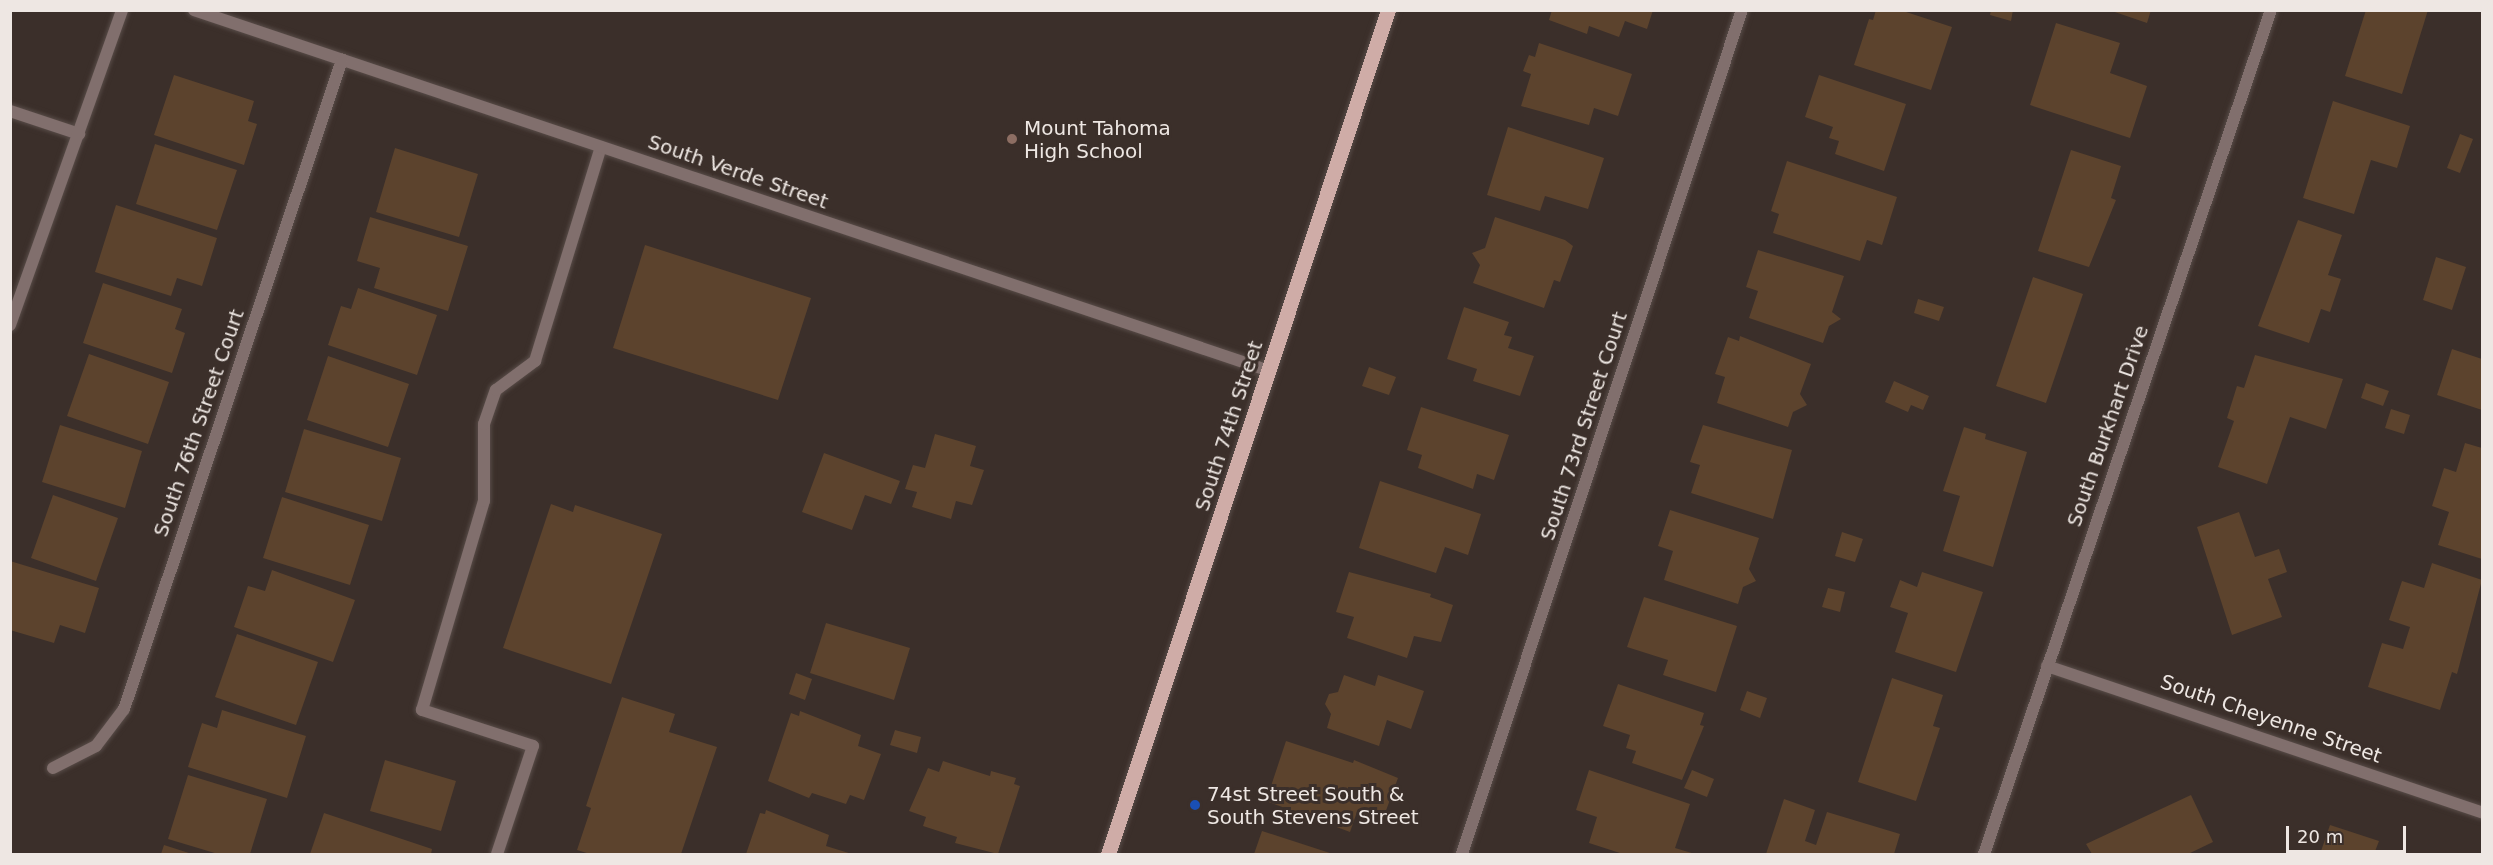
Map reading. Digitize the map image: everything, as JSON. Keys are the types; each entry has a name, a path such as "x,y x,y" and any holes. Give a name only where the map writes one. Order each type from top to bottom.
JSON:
{"main road":[{"name":"South 74th Street","path":"1108,855 1388,10"}],"street":[{"path":"10,325 122,10"},
{"name":"South Verde Street","path":"194,10 1270,371"},
{"name":"South 73rd Street Court","path":"1462,855 1742,10"},
{"name":"South Burkhart Drive","path":"1984,855 2271,10"},
{"name":"South 76th Street Court","path":"53,768 96,746 124,709 342,60"},
{"path":"10,111 79,134"},
{"path":"497,855 533,746 422,710 484,501 484,424 496,390 535,360 602,147"},
{"name":"South Cheyenne Street","path":"2047,666 2482,812"}],"building":[{"path":"1552,10 1653,10 1647,29 1625,21 1619,37 1589,26 1587,34 1549,20"},
{"path":"1876,10 1900,10 1952,27 1931,90 1854,65 1869,19 1873,20"},
{"path":"1991,10 2013,10 2011,21 1990,15"},
{"path":"2109,10 2151,10 2147,23"},
{"path":"2366,10 2428,10 2402,94 2345,76"},
{"path":"2056,23 2120,43 2110,73 2147,86 2130,138 2030,105"},
{"path":"1539,43 1632,74 1618,116 1594,108 1589,125 1521,106 1531,74 1523,71 1529,55 1535,57"},
{"path":"174,75 254,101 248,121 257,124 244,165 154,135"},
{"path":"1819,75 1906,104 1884,171 1835,154 1839,141 1829,138 1833,127 1805,117"},
{"path":"2333,101 2410,126 2397,168 2371,160 2354,214 2303,198"},
{"path":"1508,127 1604,158 1588,209 1545,196 1540,211 1487,195"},
{"path":"2460,134 2473,139 2460,173 2447,168"},
{"path":"155,144 237,170 217,230 136,204"},
{"path":"395,148 478,174 459,237 376,212"},
{"path":"2071,150 2121,166 2111,198 2116,200 2089,267 2038,251"},
{"path":"1787,161 1897,197 1882,245 1867,240 1860,261 1773,233 1779,214 1771,211"},
{"path":"116,205 217,238 202,286 177,278 171,296 95,272"},
{"path":"370,217 468,246 448,311 374,288 380,268 357,261"},
{"path":"1495,217 1565,240 1573,246 1560,282 1554,280 1544,308 1473,283 1480,265 1472,253 1485,248"},
{"path":"2298,220 2342,235 2328,275 2341,279 2330,312 2321,309 2309,343 2258,326"},
{"path":"645,245 811,298 778,400 613,348"},
{"path":"1758,250 1844,276 1832,312 1841,319 1829,326 1823,343 1749,318 1758,291 1746,287"},
{"path":"2436,257 2466,267 2452,310 2423,300"},
{"path":"2033,277 2083,294 2046,403 1996,386"},
{"path":"103,283 182,309 175,329 185,333 172,373 83,343"},
{"path":"358,288 437,315 417,375 328,345 341,306 351,309"},
{"path":"1918,299 1944,307 1939,321 1914,313"},
{"path":"1464,307 1509,322 1504,335 1512,337 1508,348 1534,356 1520,396 1473,381 1477,369 1447,359"},
{"path":"1740,336 1811,364 1800,394 1807,405 1793,412 1788,427 1717,403 1725,377 1715,374 1728,337 1739,341"},
{"path":"2452,349 2482,359 2482,410 2437,395"},
{"path":"89,354 169,382 148,444 67,416"},
{"path":"2255,355 2343,379 2326,429 2290,417 2267,484 2218,467 2234,421 2227,418 2237,386 2244,388"},
{"path":"328,356 409,384 388,447 307,420"},
{"path":"1369,367 1396,377 1389,395 1362,386"},
{"path":"1894,381 1929,396 1923,410 1911,405 1908,412 1885,402"},
{"path":"2366,383 2389,391 2383,406 2361,398"},
{"path":"1421,407 1509,435 1494,480 1477,474 1473,489 1418,468 1422,455 1407,450"},
{"path":"2391,409 2410,415 2404,434 2385,428"},
{"path":"60,425 142,451 125,508 42,482"},
{"path":"1703,425 1792,450 1773,519 1691,493 1700,465 1690,462"},
{"path":"1964,427 1986,434 1985,439 2027,452 1993,567 1943,551 1960,496 1943,491"},
{"path":"304,429 401,458 382,521 285,492"},
{"path":"935,434 976,446 970,466 984,470 972,505 956,501 951,519 912,507 917,492 905,489 913,465 925,468"},
{"path":"2465,443 2482,448 2482,559 2438,545 2449,512 2432,506 2444,468 2456,472"},
{"path":"824,453 900,481 891,504 865,495 852,530 802,512"},
{"path":"1380,481 1481,514 1468,555 1445,547 1436,573 1359,548"},
{"path":"53,495 118,518 96,581 31,558"},
{"path":"282,497 369,525 350,585 263,558"},
{"path":"551,504 573,512 575,505 662,534 611,684 503,648"},
{"path":"1670,510 1759,538 1749,569 1756,581 1743,587 1738,604 1664,580 1673,551 1658,546"},
{"path":"2239,512 2255,557 2279,549 2287,572 2268,579 2282,617 2232,635 2197,527"},
{"path":"1842,532 1863,539 1855,562 1835,556"},
{"path":"10,561 99,588 85,633 60,625 54,643 10,630"},
{"path":"2432,563 2482,580 2457,674 2452,672 2440,710 2368,687 2382,643 2403,649 2410,627 2389,620 2402,581 2424,588"},
{"path":"272,570 355,600 333,662 234,627 248,586 265,591"},
{"path":"1349,572 1431,594 1430,597 1453,605 1441,642 1414,636 1407,658 1347,638 1354,617 1336,612"},
{"path":"1922,572 1983,592 1956,672 1895,652 1908,613 1890,607 1900,580 1917,587"},
{"path":"1828,588 1845,592 1840,612 1822,607"},
{"path":"1644,597 1737,626 1716,692 1663,675 1668,660 1627,647"},
{"path":"826,623 910,648 894,700 810,673"},
{"path":"237,634 318,662 296,725 215,697"},
{"path":"796,673 812,679 805,700 789,694"},
{"path":"1344,675 1375,686 1378,675 1424,691 1411,729 1387,720 1379,746 1327,728 1331,714 1325,704 1329,694 1338,692"},
{"path":"1892,678 1943,695 1933,726 1940,728 1916,801 1858,782"},
{"path":"1618,684 1704,713 1700,725 1704,726 1682,780 1632,763 1636,751 1626,748 1630,735 1603,726"},
{"path":"1747,691 1767,698 1760,718 1740,710"},
{"path":"622,697 675,714 669,732 717,747 681,854 590,854 577,850 591,808 586,806"},
{"path":"222,710 306,736 287,798 188,767 202,723 217,728"},
{"path":"800,711 861,735 858,746 881,754 864,800 850,795 846,804 812,793 809,798 768,781 791,713 799,716"},
{"path":"895,730 921,737 917,753 890,745"},
{"path":"1286,741 1353,763 1354,760 1398,778 1384,816 1358,809 1350,832 1266,801"},
{"path":"385,760 456,781 441,831 370,811"},
{"path":"943,761 990,776 991,771 1016,778 1014,784 1020,786 998,854 955,843 957,837 923,826 926,817 909,811 928,768 939,772"},
{"path":"1589,770 1690,804 1675,848 1695,854 1623,854 1589,843 1597,817 1576,810"},
{"path":"1692,770 1714,779 1707,797 1684,788"},
{"path":"188,775 267,799 250,854 218,854 168,839"},
{"path":"2191,795 2213,842 2188,854 2092,854 2086,844"},
{"path":"1784,799 1815,810 1805,841 1816,845 1827,812 1900,834 1894,854 1766,854"},
{"path":"766,810 829,835 826,846 852,854 746,854 760,813 765,814"},
{"path":"324,813 432,849 431,854 310,854"},
{"path":"2330,825 2379,841 2374,854 2320,854"},
{"path":"1262,831 1333,854 1254,854"},
{"path":"164,845 192,854 161,854"}],"place":[{"name":"Mount Tahoma High School","path":"1012,139"},
{"name":"74st Street South & South Stevens Street","path":"1195,805"}]}
